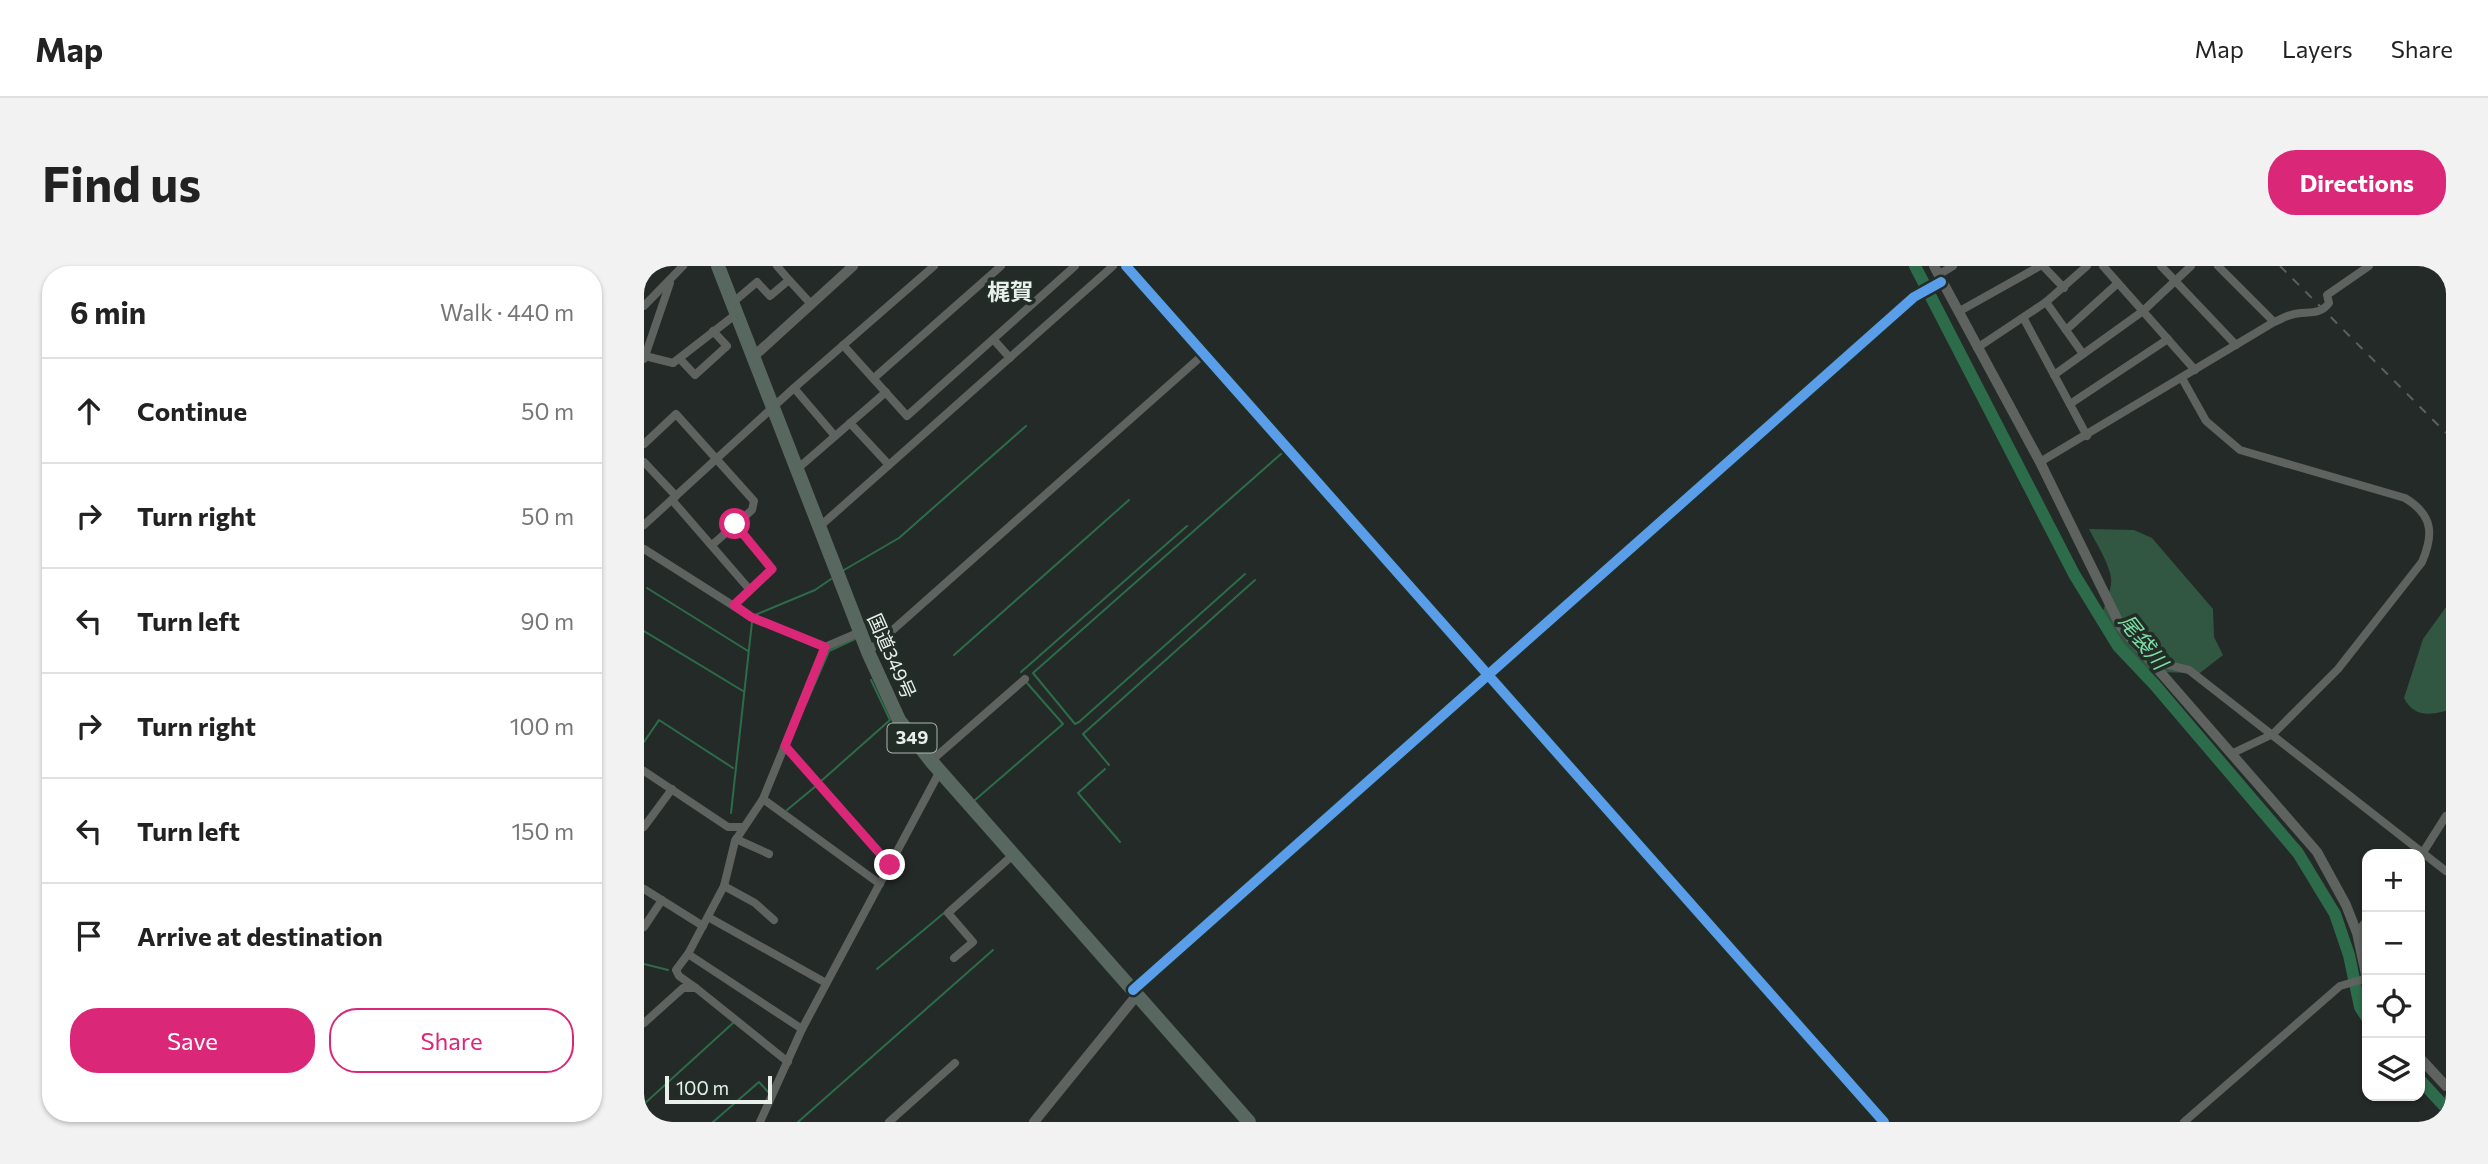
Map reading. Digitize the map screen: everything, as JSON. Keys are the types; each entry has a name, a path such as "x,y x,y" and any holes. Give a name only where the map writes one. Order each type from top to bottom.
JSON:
{"highway":[{"name":"国道349号","path":"718,266 818,528 868,652 899,720 936,766 1249,1122"}],"street":[{"path":"644,306 670,283 683,266"},
{"path":"752,358 853,266"},
{"path":"874,378 1001,266"},
{"path":"843,345 907,416 1075,266"},
{"path":"818,528 1113,266"},
{"path":"1126,266 1884,1122"},
{"path":"1034,1122 1135,993 1488,673 1952,266"},
{"path":"1958,312 2041,266 2064,288"},
{"path":"1977,348 2024,319 2087,266"},
{"path":"2103,266 2195,370"},
{"path":"2161,266 2236,345"},
{"path":"2054,375 2143,311 2191,266"},
{"path":"2218,266 2274,323"},
{"path":"2040,462 2183,380 2195,370 2274,323 2292,314 2317,313 2329,303 2327,295 2369,266"},
{"path":"644,525 931,267"},
{"path":"783,268 789,280 811,304"},
{"path":"1937,277 2040,462 2106,603 2148,661 2233,753 2317,852 2336,883 2357,933 2365,975"},
{"path":"670,283 645,357 668,364 680,359 713,331 733,308 737,299 757,282 770,296 789,280"},
{"path":"2066,330 2118,283"},
{"path":"2046,302 2083,354"},
{"path":"2024,319 2087,436"},
{"path":"680,359 695,375 727,346 713,331"},
{"path":"2070,404 2168,339"},
{"path":"994,340 1010,358"},
{"path":"868,652 1205,354"},
{"path":"2183,380 2206,421 2241,450 2405,498 2422,511 2430,524 2429,546 2422,562 2338,669 2273,734 2233,753"},
{"path":"794,388 835,436"},
{"path":"796,470 886,392"},
{"path":"644,444 677,414 754,501 752,510 712,545"},
{"path":"850,423 889,465"},
{"path":"644,462 750,590"},
{"path":"734,605 772,569 735,524"},
{"path":"644,549 751,617 825,647"},
{"path":"788,1062 679,976 676,970 688,954 724,886 736,839 763,799 825,647 860,632"},
{"path":"2148,661 2189,670 2415,849"},
{"path":"760,1122 802,1029 890,865 936,766 1025,679"},
{"path":"785,746 890,865"},
{"path":"644,771 728,827 743,827"},
{"path":"644,827 672,789"},
{"path":"763,799 880,884"},
{"path":"2424,849 2446,816"},
{"path":"736,839 769,854"},
{"path":"954,958 973,942 948,913 1014,855"},
{"path":"2425,857 2446,871"},
{"path":"724,886 755,903 774,920"},
{"path":"644,889 703,926"},
{"path":"644,927 662,900"},
{"path":"708,917 826,983"},
{"path":"2357,933 2362,926"},
{"path":"688,954 802,1029"},
{"path":"2184,1122 2346,984 2362,980"},
{"path":"644,1023 683,988 696,988"},
{"path":"888,1122 955,1063"},
{"path":"2425,1063 2446,1086"}],"green space":[{"path":"2089,529 2134,530 2152,538 2213,609 2214,637 2223,655 2200,673 2176,673 2143,668 2118,652 2106,637 2102,620 2110,591 2110,573"},
{"path":"2446,607 2446,711 2417,712 2404,698 2423,639"}],"waterway":[{"name":"尾袋川","path":"1915,266 2074,574 2118,646 2154,684 2298,853 2335,914 2349,955 2362,1010"},
{"path":"844,570 899,538 1026,426"},
{"path":"1245,574 1075,724 1033,673 1282,453"},
{"path":"954,655 1129,500"},
{"path":"1021,672 1187,526"},
{"path":"755,615 815,590 831,579"},
{"path":"1109,765 1083,734 1255,580"},
{"path":"647,588 748,651"},
{"path":"731,813 752,622"},
{"path":"644,631 743,691"},
{"path":"805,706 829,651 855,639"},
{"path":"820,782 890,720 871,680"},
{"path":"975,800 1063,724 1027,683"},
{"path":"644,742 659,720 733,768"},
{"path":"1105,769 1078,793 1120,842"},
{"path":"787,810 816,786"},
{"path":"877,969 944,913"},
{"path":"798,1122 993,950"},
{"path":"644,964 668,970"},
{"path":"644,1104 733,1023"},
{"path":"713,1122 759,1082 769,1093"},
{"name":"尾袋川","path":"2425,1085 2446,1108"}],"railway":[{"path":"2280,266 2446,433"}],"cycle path":[{"path":"1126,266 1884,1122"},
{"path":"1133,990 1914,297 1941,282"}],"district":[{"name":"梶賀","path":"1010,292"}],"route":[{"path":"735,524 772,569 734,605 751,617 825,647 785,746 890,865"}]}
